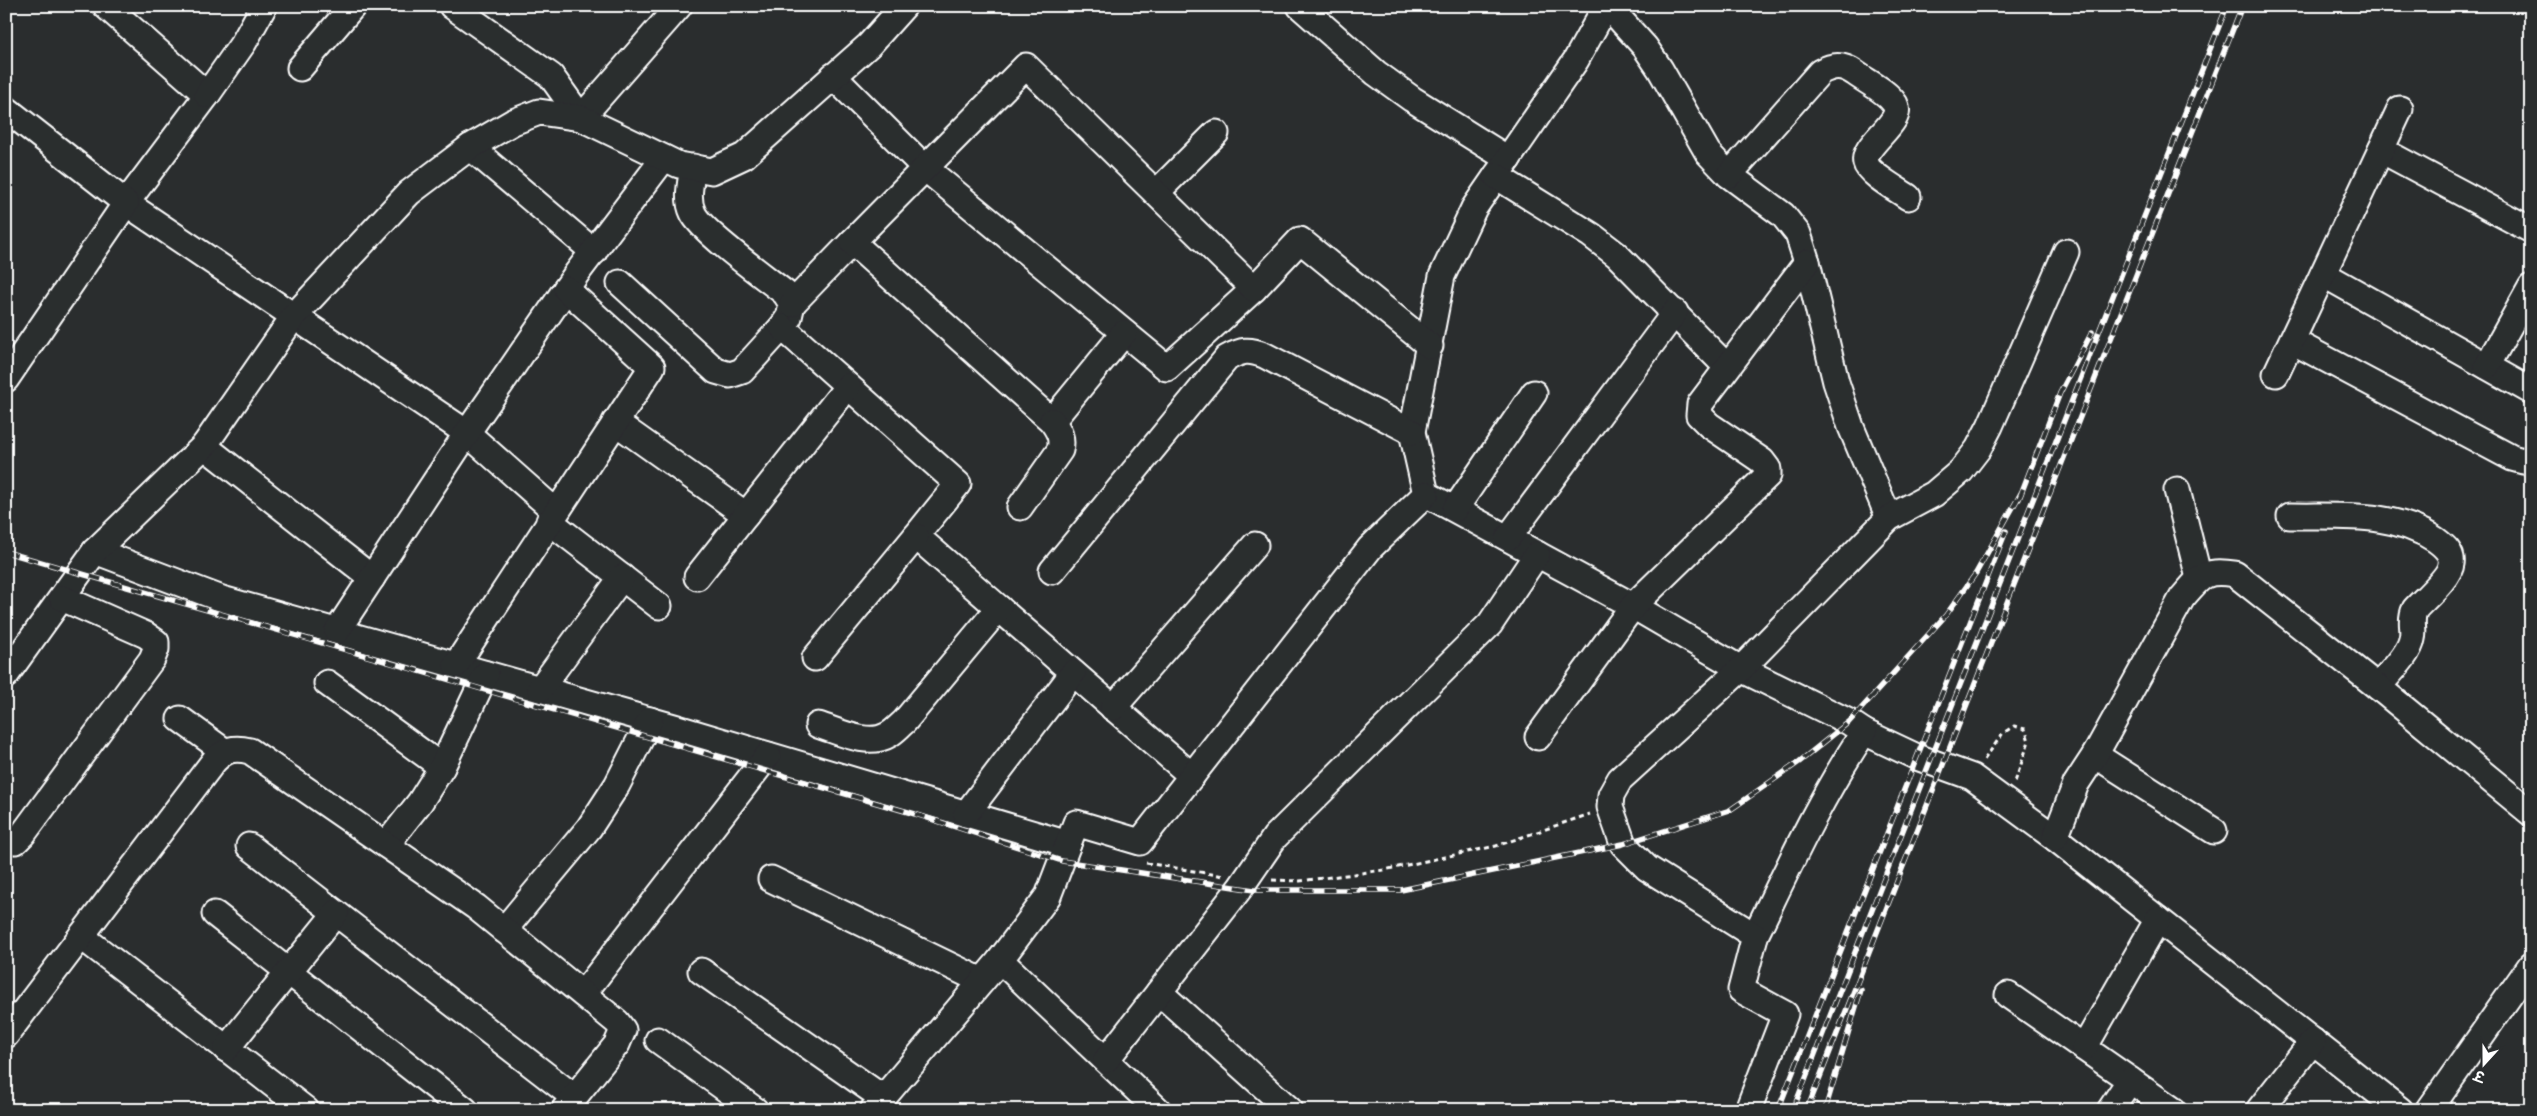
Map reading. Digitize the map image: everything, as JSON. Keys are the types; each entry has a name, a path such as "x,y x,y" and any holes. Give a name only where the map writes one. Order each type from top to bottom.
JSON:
{"street":[{"path":"106,6 208,95"},
{"path":"6,379 126,203 208,95 244,42 264,6"},
{"path":"300,68 353,6"},
{"path":"452,6 551,76 581,118"},
{"path":"581,118 680,6"},
{"path":"6,675 95,551 204,446 294,316 409,194 470,147 513,122 539,112 581,118 679,165 712,171 744,156 869,45 904,6"},
{"path":"1300,6 1376,74 1591,235 1640,276 1727,367"},
{"path":"1888,518 1851,427 1836,382 1807,262 1798,234 1783,215 1729,175 1708,153 1645,47 1607,6 1576,60 1474,208 1442,276 1412,432 1426,494 1633,606 1742,668 1849,722 1864,732 1917,757 1972,777 2055,838 2400,1110"},
{"path":"1729,175 1820,72 1829,67 1839,65 1889,97 1896,105 1896,114 1867,153 1865,160 1866,166 1872,172 1908,197"},
{"path":"620,283 716,371 730,375 742,371 787,315 852,242 1026,66 1254,289"},
{"path":"833,76 925,168 1167,368 1254,289 1300,240 1430,346"},
{"path":"2276,374 2400,109"},
{"path":"6,110 126,203 467,433 552,516 622,577 659,606"},
{"path":"1156,194 1216,133"},
{"path":"470,147 594,252"},
{"path":"2381,150 2531,230"},
{"path":"337,631 467,433 566,289 664,158"},
{"path":"693,168 689,196 692,213 704,227 785,294 787,315 848,386 958,484 815,658"},
{"path":"852,242 1052,421 1059,431 1062,442 1060,450 1020,507"},
{"path":"1756,936 1647,868 1623,844 1610,807 1611,795 1620,779 1742,668 1888,518 1934,494 1961,471 1978,449 2066,252"},
{"path":"1538,737 1633,606 1768,475 1768,469 1762,461 1709,425 1700,415 1700,404 1807,262"},
{"path":"2323,274 2531,391"},
{"path":"2487,366 2531,288"},
{"path":"456,665 552,516 652,367 566,289"},
{"path":"1508,538 1675,312"},
{"path":"1052,421 1124,333"},
{"path":"2292,340 2512,458 2523,461 2531,458"},
{"path":"1052,571 1227,358 1239,351 1249,349 1264,355 1412,432"},
{"path":"696,577 848,386"},
{"path":"1455,509 1534,393"},
{"path":"615,422 746,515"},
{"path":"204,446 372,578"},
{"path":"2177,490 2199,578"},
{"path":"701,971 878,1104 1000,960 1048,896 1076,823 1140,842 1370,548 1426,494"},
{"path":"2290,516 2390,519 2419,529 2443,545 2451,555 2451,565 2448,573 2415,609 2412,616 2413,632 2409,648 2378,687"},
{"path":"916,536 1192,776"},
{"path":"1113,708 1255,545"},
{"path":"95,551 222,599 650,720 1068,844"},
{"path":"1106,1060 1246,879 1275,837 1490,624 1537,554"},
{"path":"2055,838 2076,784 2095,755 2182,598 2199,578 2214,571 2234,574 2378,687 2531,813"},
{"path":"540,689 622,577"},
{"path":"6,841 16,841 23,834 152,659 156,649 156,642 146,635 62,598"},
{"path":"818,725 860,738 875,739 888,736 904,722 999,608"},
{"path":"966,814 1073,673"},
{"path":"386,845 420,802 442,766 486,674"},
{"path":"328,683 442,766"},
{"path":"180,719 224,751"},
{"path":"504,930 589,828 617,786 650,720"},
{"path":"1748,1110 1785,1014 1741,990 1756,936 1806,832 1848,756 1864,732"},
{"path":"6,1035 224,751 237,748 250,751 386,845 504,930 617,1022 623,1030 617,1044 569,1103 336,913 249,846"},
{"path":"583,994 768,755"},
{"path":"2095,755 2214,831"},
{"path":"771,878 982,980"},
{"path":"226,1049 336,913"},
{"path":"215,914 464,1110"},
{"path":"2084,1048 2158,919"},
{"path":"81,936 306,1110"},
{"path":"1000,960 1158,1110"},
{"path":"2429,1110 2526,981"},
{"path":"1159,992 1290,1110"},
{"path":"2008,995 2173,1110"},
{"path":"658,1040 755,1110"},
{"path":"2260,1110 2313,1041"},
{"path":"2110,1110 2130,1080"}],"path":[{"path":"1972,777 2003,733 2014,726 2025,729 2029,741 2008,803"},
{"path":"1140,842 1134,861 1246,879 1300,881 1384,870 1496,846 1610,807"}],"railway":[{"path":"1793,1110 2227,6"},
{"path":"1807,1110 2242,6"},
{"path":"2019,499 2060,393 2092,332"},
{"path":"6,552 915,814 1062,861 1254,890 1401,890 1623,844 1730,810 1799,762 1849,722 1946,615 1976,573 2021,493"},
{"path":"1778,1110 2006,531"},
{"path":"1825,1110 1861,990"}]}
